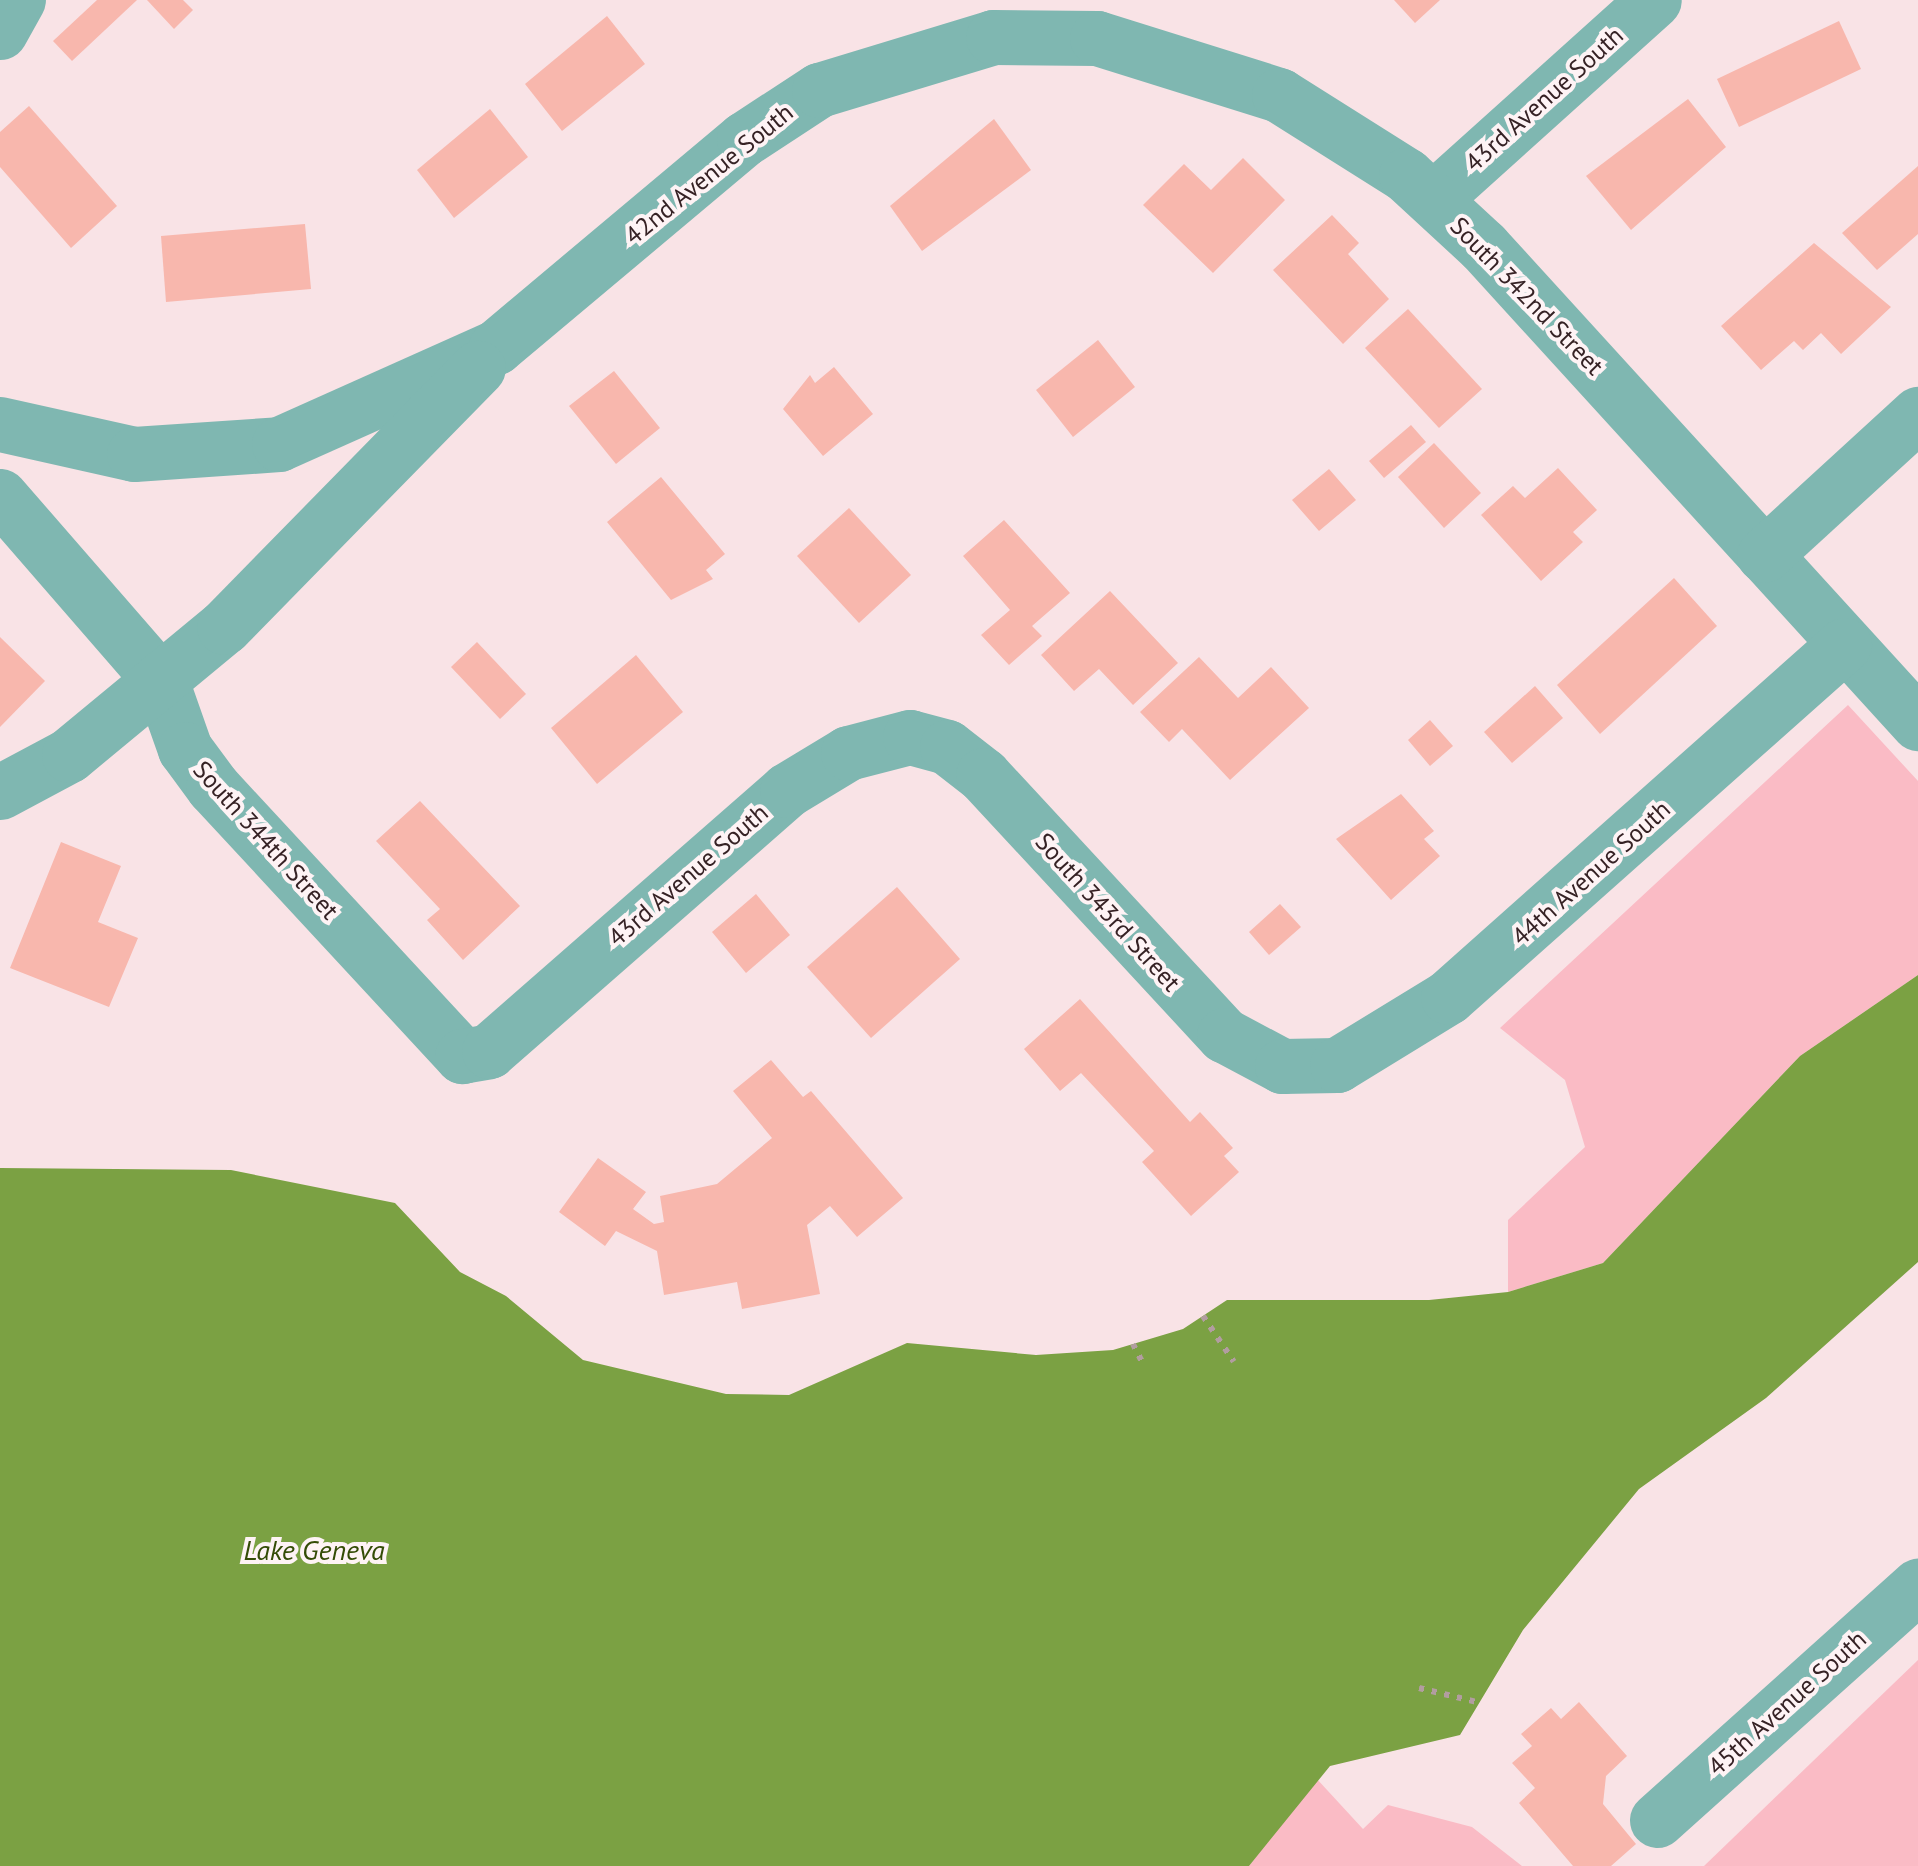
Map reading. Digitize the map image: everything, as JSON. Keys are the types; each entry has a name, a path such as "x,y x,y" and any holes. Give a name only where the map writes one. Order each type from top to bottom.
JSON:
{"street":[{"path":"0,32 18,0"},
{"name":"43rd Avenue South","path":"1433,199 1654,0"},
{"name":"South 342nd Street","path":"1035,17 1244,80 1346,130 1433,199 1918,723"},
{"name":"42nd Avenue South","path":"0,792 68,755 161,682 342,514 496,347 800,100 911,55 1035,17"},
{"name":"42nd Avenue South","path":"0,424 134,454 238,454 334,423 496,347"},
{"path":"1764,555 1918,414"},
{"name":"South 344th Street","path":"0,496 161,682 186,749 213,788 462,1056 489,1051"},
{"name":"44th Avenue South","path":"1317,1070 1375,1049 1448,997 1844,645"},
{"name":"43rd Avenue South","path":"489,1051 788,790 848,753 910,737"},
{"name":"South 343rd Street","path":"910,737 947,747 984,775 1224,1034 1282,1066 1317,1070"},
{"name":"45th Avenue South","path":"1656,1820 1918,1586"}],"path":[{"path":"1203,1316 1234,1362"},
{"path":"1132,1344 1142,1362"},
{"path":"1418,1688 1477,1702"}],"shaded area":[{"path":"1848,705 1918,781 1918,975 1800,1056 1603,1263 1508,1292 1508,1220 1585,1147 1565,1080 1500,1028"},
{"path":"1918,1660 1918,1866 1704,1866"},
{"path":"1316,1778 1363,1829 1388,1805 1472,1827 1522,1866 1249,1866"}],"water":[{"name":"Lake Geneva","path":"1918,975 1918,1262 1766,1398 1639,1489 1523,1630 1460,1735 1330,1766 1249,1866 0,1866 0,1168 231,1170 395,1203 460,1272 506,1296 583,1360 726,1394 789,1395 907,1343 1036,1355 1113,1350 1183,1329 1227,1300 1429,1300 1508,1292 1603,1263 1800,1056"}],"building":[{"path":"97,0 137,0 72,61 53,41"},
{"path":"147,0 183,0 193,10 174,29"},
{"path":"1394,0 1440,0 1415,23"},
{"path":"607,16 645,64 562,131 525,84"},
{"path":"1839,21 1861,69 1739,127 1717,79"},
{"path":"1688,99 1726,147 1631,230 1586,176"},
{"path":"29,106 117,206 71,248 0,167 0,132"},
{"path":"490,109 528,157 454,218 417,170"},
{"path":"994,119 1031,170 922,251 890,206"},
{"path":"1243,158 1285,200 1213,273 1143,205 1184,164 1211,190"},
{"path":"1918,166 1918,234 1877,270 1842,233"},
{"path":"1332,215 1359,243 1348,254 1389,299 1343,344 1273,270"},
{"path":"305,224 311,289 166,302 161,236"},
{"path":"1814,243 1891,307 1841,354 1821,333 1803,350 1794,341 1761,370 1721,326"},
{"path":"1408,309 1482,389 1439,428 1365,348"},
{"path":"1098,340 1135,387 1073,437 1036,390"},
{"path":"834,367 873,414 823,456 783,409 810,375 815,383"},
{"path":"614,371 660,428 616,464 569,406"},
{"path":"1411,425 1426,442 1384,478 1369,461"},
{"path":"1434,443 1481,493 1444,528 1398,477"},
{"path":"1558,468 1597,510 1573,532 1583,542 1541,581 1481,515 1513,486 1525,498"},
{"path":"1329,469 1356,500 1319,531 1292,500"},
{"path":"661,477 725,554 706,570 713,579 671,600 607,522"},
{"path":"849,508 911,575 859,623 797,556"},
{"path":"1004,520 1070,593 1032,626 1042,636 1009,665 981,635 1010,610 963,556"},
{"path":"1674,578 1717,626 1600,734 1557,685"},
{"path":"1110,591 1178,663 1133,705 1099,669 1074,691 1041,655"},
{"path":"0,637 45,681 0,727"},
{"path":"477,642 526,694 500,719 451,667"},
{"path":"636,655 683,712 597,784 551,728"},
{"path":"1199,657 1238,698 1271,667 1309,708 1230,780 1182,729 1169,742 1140,712"},
{"path":"1535,686 1563,718 1512,763 1484,732"},
{"path":"1430,720 1453,746 1430,766 1408,740"},
{"path":"1401,794 1434,831 1424,839 1440,856 1391,900 1336,839"},
{"path":"420,801 520,906 463,960 427,920 440,909 376,841"},
{"path":"61,842 121,866 98,922 138,938 109,1007 10,968"},
{"path":"897,887 960,959 871,1038 807,967"},
{"path":"756,894 790,935 746,973 712,932"},
{"path":"1280,904 1301,927 1269,955 1249,932"},
{"path":"1080,999 1190,1122 1200,1112 1233,1148 1224,1156 1239,1172 1191,1216 1142,1162 1154,1151 1081,1073 1060,1091 1024,1049"},
{"path":"771,1060 803,1097 811,1091 903,1198 857,1237 830,1206 807,1225 820,1294 742,1309 737,1282 664,1295 657,1251 616,1231 605,1246 559,1212 598,1158 646,1192 633,1209 654,1224 664,1222 660,1196 717,1184 772,1138 733,1091"},
{"path":"1579,1702 1627,1756 1606,1776 1603,1804 1636,1844 1611,1866 1573,1866 1519,1803 1535,1788 1512,1763 1532,1746 1521,1734 1551,1708 1561,1719"}]}
